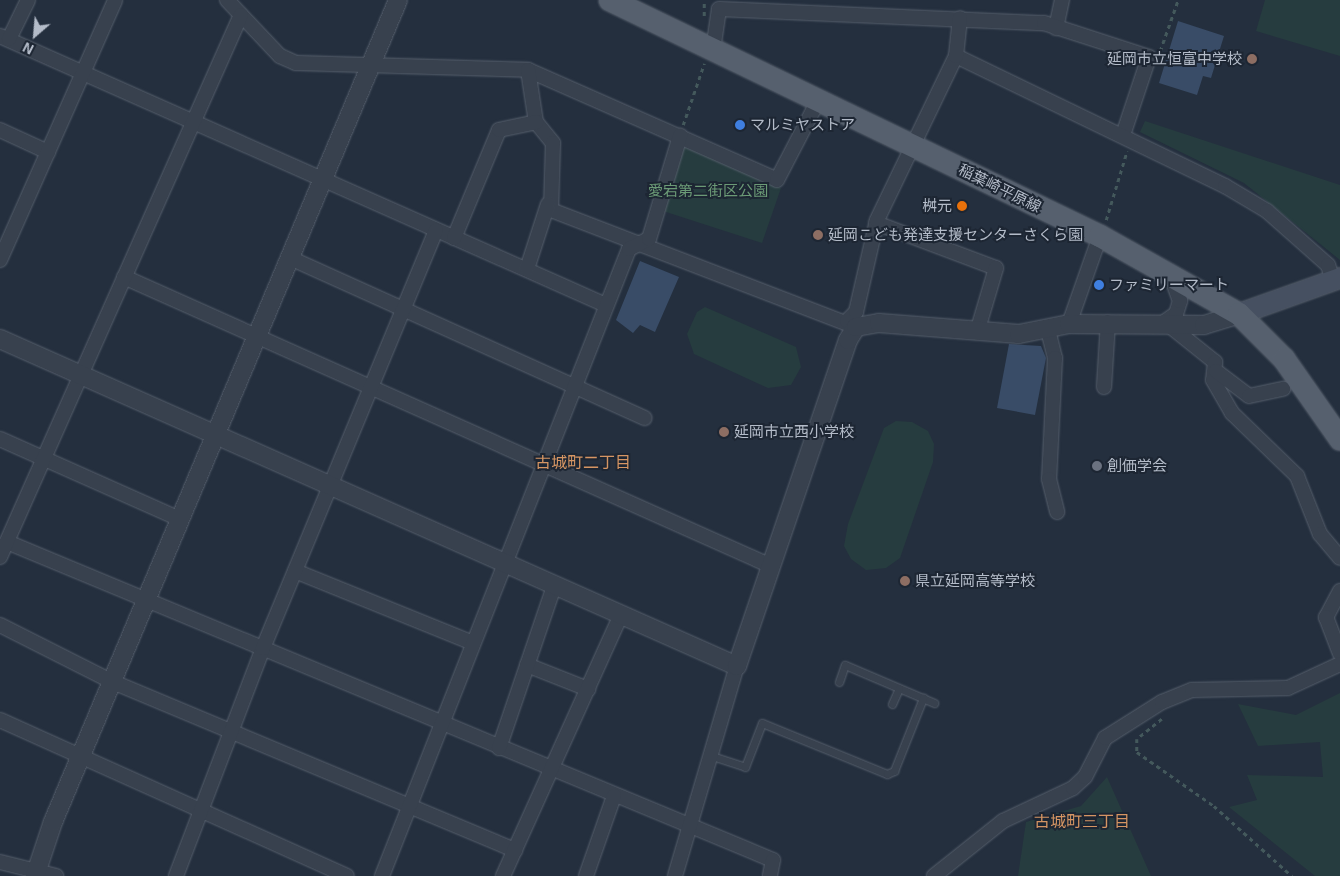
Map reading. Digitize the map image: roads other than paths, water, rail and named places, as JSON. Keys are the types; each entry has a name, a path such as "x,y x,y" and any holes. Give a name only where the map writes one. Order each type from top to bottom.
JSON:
{"main road":[{"name":"稲葉崎平原線","path":"610,0 1100,236 1239,314 1284,359 1340,440"},
{"path":"1239,314 1337,279"}],"street":[{"path":"28,0 4,38 193,120 606,305"},
{"path":"0,260 84,74 115,0"},
{"path":"227,0 280,56 296,63 371,62 528,70 777,180 818,101"},
{"path":"36,874 81,758 398,0"},
{"path":"1056,28 1062,0"},
{"path":"711,49 718,9 1044,23 1149,57 1127,136"},
{"path":"0,557 78,374 124,277 241,15"},
{"path":"675,876 688,823 737,666 856,312 876,223 956,56 960,18"},
{"path":"956,56 1127,136 1267,211 1328,265 1337,279"},
{"path":"527,270 548,204 555,154 553,143 536,122 528,70"},
{"path":"454,238 499,130 536,122"},
{"path":"0,130 48,152"},
{"path":"382,876 573,384 629,249 649,239 680,136"},
{"path":"548,204 551,210 852,324 879,323 977,332 1048,330 1069,324 1108,322 1164,326 1204,325 1239,314"},
{"path":"876,223 996,268 977,332"},
{"path":"176,876 263,648 329,486 405,309 436,230"},
{"path":"1069,324 1100,236"},
{"path":"290,258 645,418"},
{"path":"1162,270 1177,284 1180,301 1176,314 1164,326"},
{"path":"124,277 771,566"},
{"path":"1104,387 1108,322"},
{"path":"1164,326 1215,362 1216,372 1213,380 1232,412 1297,476 1320,534 1340,558"},
{"path":"1048,330 1055,358 1049,479 1057,512"},
{"path":"0,339 737,666"},
{"path":"1216,372 1249,396 1283,389"},
{"path":"0,439 180,519"},
{"path":"7,542 148,599 614,796 688,823 773,860 770,876"},
{"path":"295,571 473,644"},
{"path":"499,748 554,586"},
{"path":"1340,591 1326,617 1340,653"},
{"path":"503,876 621,615"},
{"path":"0,625 113,682 515,850"},
{"path":"934,876 1004,821 1073,788 1085,777 1105,738 1162,702 1192,690 1288,688 1340,664"},
{"path":"528,665 588,690"},
{"path":"0,720 347,876"},
{"path":"586,876 614,796"},
{"path":"0,862 36,874 56,876"}],"lane":[{"path":"839,682 845,665 934,703"},
{"path":"892,704 899,688"},
{"path":"709,755 744,767 762,723 888,774 894,771 923,698"}],"water":[{"path":"1178,21 1224,36 1211,78 1203,76 1197,95 1159,83"},
{"path":"640,261 679,277 655,332 640,325 633,333 616,320"},
{"path":"1009,344 1041,346 1046,358 1035,415 997,408"}],"place":[{"name":"延岡市立恒富中学校","path":"1252,59"},
{"name":"マルミヤストア","path":"740,125"},
{"name":"桝元","path":"962,206"},
{"name":"延岡こども発達支援センターさくら園","path":"818,235"},
{"name":"ファミリーマート","path":"1099,285"},
{"name":"延岡市立西小学校","path":"724,432"},
{"name":"創価学会","path":"1097,466"},
{"name":"県立延岡高等学校","path":"905,581"}],"district":[{"name":"古城町二丁目","path":"583,462"},
{"name":"古城町三丁目","path":"1082,821"}],"park label":[{"name":"愛宕第二街区公園","path":"708,191"}]}
